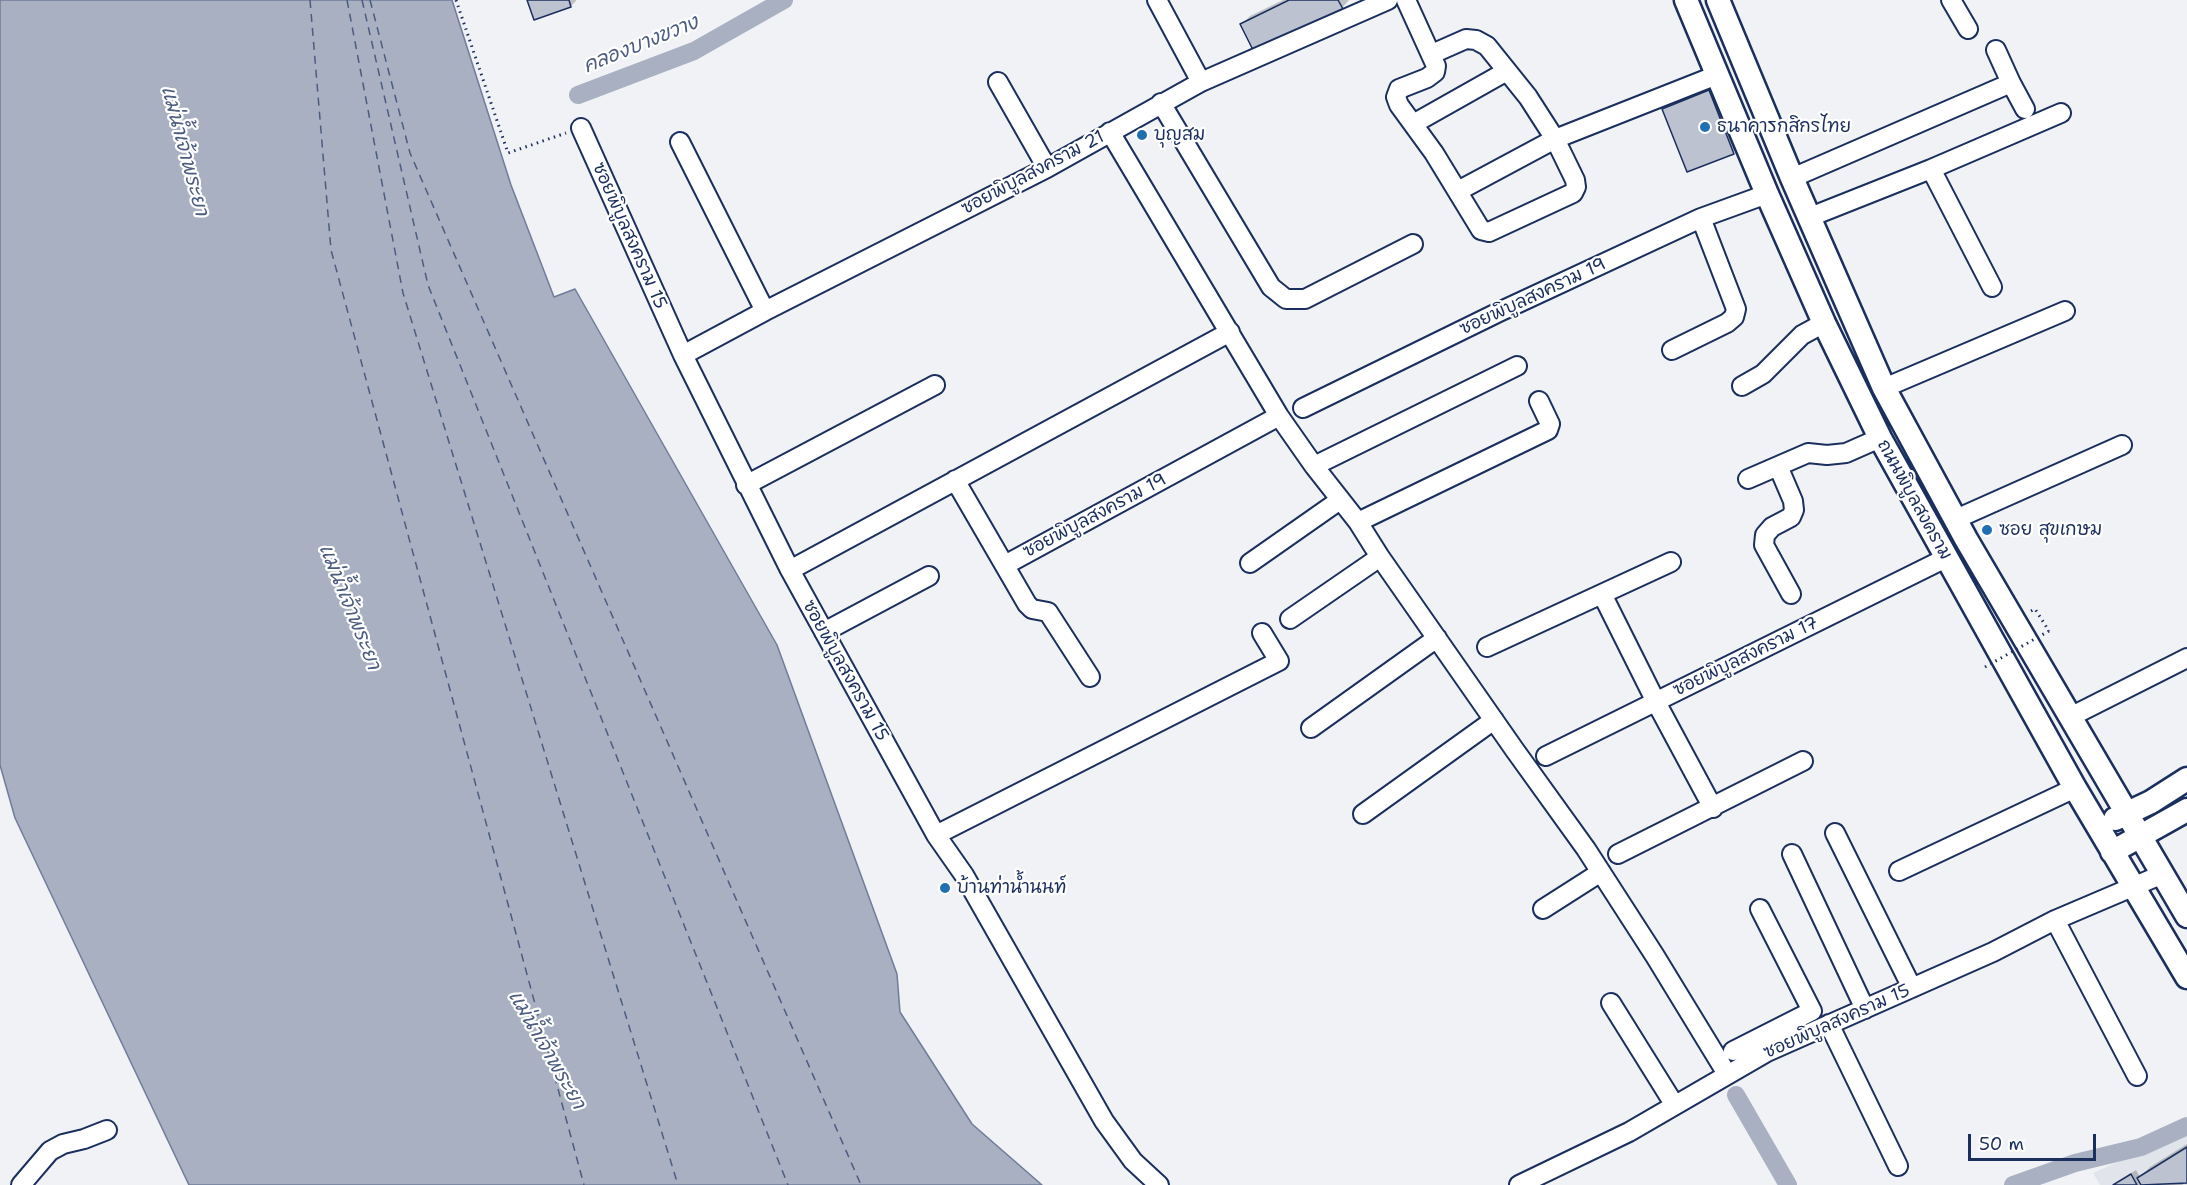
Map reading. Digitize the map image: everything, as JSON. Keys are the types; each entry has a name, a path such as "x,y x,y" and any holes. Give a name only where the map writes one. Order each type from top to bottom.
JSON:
{"main road":[{"name":"ถนนพิบูลสงคราม","path":"1686,0 1824,323 1880,438 2075,788 2187,977"},
{"name":"ถนนพิบูลสงคราม","path":"1718,0 1792,178 1884,388 1956,519 2187,916"},
{"path":"2098,828 2151,802 2187,779"},
{"path":"2112,852 2187,810"}],"street":[{"path":"1157,0 1201,82"},
{"name":"ซอยพิบูลสงคราม 21","path":"683,355 1047,168 1201,82 1351,7 1388,0"},
{"path":"1406,0 1436,66 1435,72 1426,78 1399,89 1396,97 1399,105 1458,190 1481,230 1489,232 1573,192 1576,188 1575,180 1555,140 1528,97 1487,46 1476,40 1466,39 1432,54"},
{"path":"1951,0 1968,29"},
{"path":"1996,50 2025,109"},
{"path":"1413,124 1508,71"},
{"path":"1458,190 1555,140 1717,75"},
{"path":"998,82 1047,168"},
{"path":"1792,178 2011,83"},
{"path":"1161,104 1271,287 1286,299 1305,299 1413,244"},
{"path":"1810,217 1931,169 2061,113"},
{"name":"ซอยพิบูลสงคราม 15","path":"581,128 683,355 790,570 936,835 964,875 1104,1121 1133,1161 1159,1185"},
{"path":"1110,132 1280,416 1314,466 1358,522 1380,557 1601,872 1727,1074"},
{"path":"680,142 765,311"},
{"path":"1931,169 1992,287"},
{"name":"ซอยพิบูลสงคราม 19","path":"1303,408 1701,218 1767,194"},
{"path":"1672,350 1727,322 1734,317 1736,309 1701,218"},
{"path":"1884,388 2065,311"},
{"path":"1742,386 1763,374 1802,335 1824,323"},
{"path":"790,570 1230,332"},
{"path":"1314,466 1517,366"},
{"path":"746,484 934,385"},
{"path":"1358,522 1548,430 1550,424 1539,401"},
{"name":"ซอยพิบูลสงคราม 19","path":"1005,565 1280,416"},
{"path":"1748,479 1808,453 1827,455 1846,453 1880,438"},
{"path":"1956,519 2122,445"},
{"path":"1778,466 1793,501 1794,510 1791,517 1772,527 1765,535 1764,545 1791,594"},
{"path":"955,480 1027,604 1032,609 1048,612 1090,677"},
{"path":"1250,563 1340,500"},
{"path":"1290,619 1380,557"},
{"name":"ซอยพิบูลสงคราม 17","path":"1546,756 1946,558"},
{"path":"1487,647 1671,562"},
{"path":"824,632 929,576"},
{"path":"1602,594 1656,702 1713,807"},
{"path":"936,835 1280,661 1262,633"},
{"path":"1311,728 1437,638"},
{"path":"2070,717 2187,658"},
{"path":"1363,814 1494,720"},
{"path":"1618,854 1803,761"},
{"path":"1899,871 2075,788"},
{"path":"1834,833 1912,988"},
{"path":"1792,854 1865,1009"},
{"path":"1543,909 1601,872"},
{"name":"ซอยพิบูลสงคราม 15","path":"1519,1185 1629,1132 1727,1074 1763,1045 1829,1024 1865,1009 1993,952 2055,920 2163,874"},
{"path":"1733,1051 1763,1045 1812,1011 1760,909"},
{"path":"2055,920 2137,1076"},
{"path":"1611,1003 1674,1104"},
{"path":"1829,1024 1898,1166"},
{"path":"21,1185 50,1151 63,1144 107,1130"}],"path":[{"path":"456,0 508,153 581,128"},
{"path":"1986,667 2049,632 2035,609"}],"shaded area":[{"path":"2187,1131 2187,1185 2100,1185 2093,1173"}],"water":[{"name":"แม่น้ำเจ้าพระยา","path":"0,0 452,0 511,185 554,297 575,289 777,645 897,974 900,1012 972,1124 1042,1185 189,1185 15,818 0,765"}],"building":[{"path":"527,0 569,0 571,7 534,20"},
{"path":"1289,0 1338,0 1343,9 1254,52 1240,24"},
{"path":"1709,90 1734,154 1687,172 1662,109"},
{"path":"2187,1147 2187,1183 2141,1185 2137,1178"},
{"path":"2131,1174 2137,1185 2113,1185"}],"waterway":[{"name":"คลองบางขวาง","path":"578,95 694,51 784,0"},
{"path":"1736,1095 1788,1185"},
{"path":"2013,1185 2075,1163 2141,1147 2187,1126"}],"ferry route":[{"path":"310,0 331,250 584,1185"},
{"path":"347,0 403,293 678,1185"},
{"path":"362,0 428,285 788,1185"},
{"path":"370,0 410,153 861,1185"}],"place":[{"name":"ธนาคารกสิกรไทย","path":"1705,127"},
{"name":"บุญสม","path":"1142,135"},
{"name":"ซอย สุขเกษม","path":"1987,530"},
{"name":"บ้านท่าน้ำนนท์","path":"945,888"}]}
